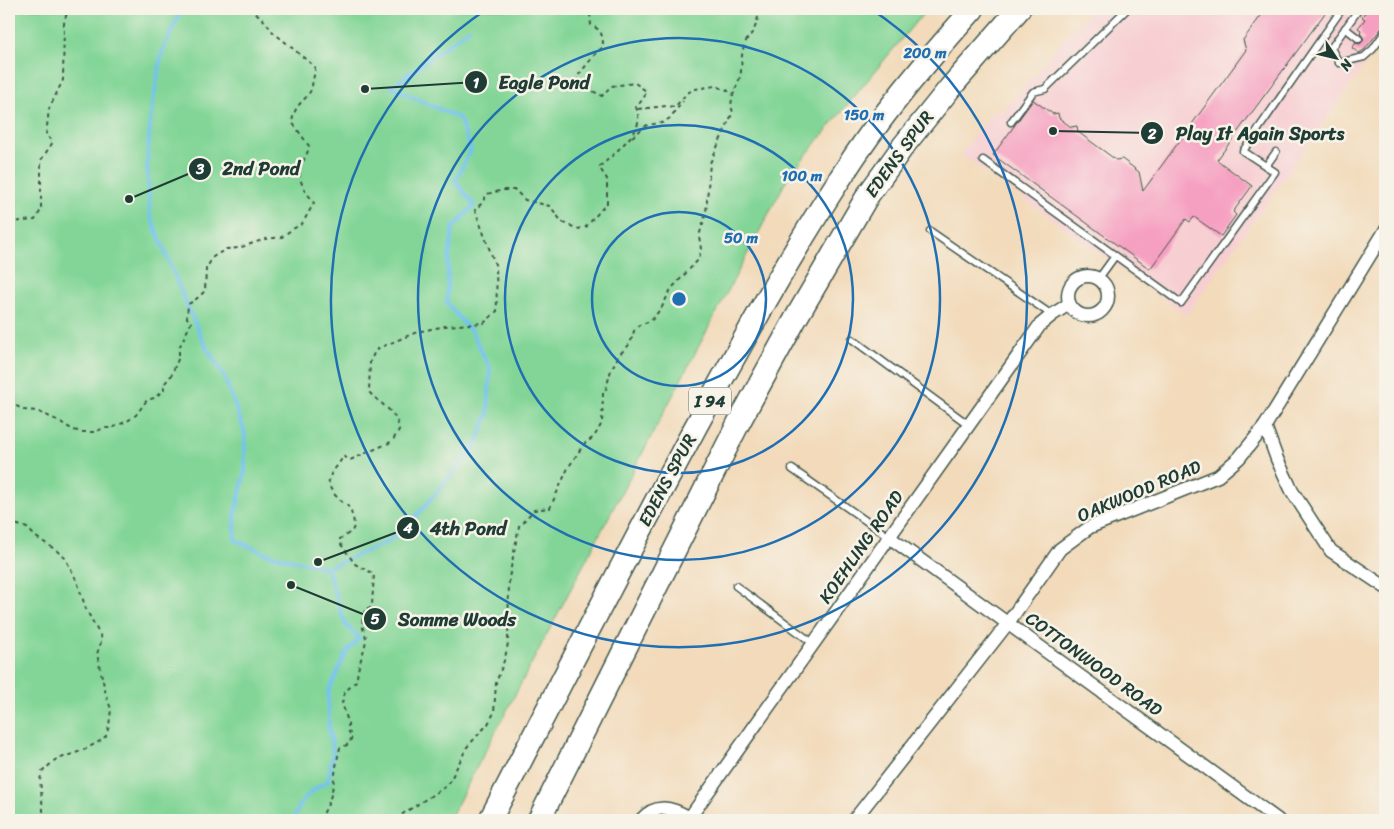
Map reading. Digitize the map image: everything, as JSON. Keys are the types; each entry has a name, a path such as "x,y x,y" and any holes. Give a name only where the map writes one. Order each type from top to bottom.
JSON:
{"highway":[{"name":"EDENS SPUR","path":"490,820 642,526 758,312 847,168 896,101 973,9"},
{"name":"EDENS SPUR","path":"539,820 739,422 796,318 868,195 904,145 950,88 1019,9"}],"street":[{"name":"OAKWOOD ROAD","path":"854,820 1008,622 1060,549 1090,527 1218,476 1238,458 1265,426 1385,231"},
{"path":"1090,276 1099,278 1108,289 1109,296 1104,309 1099,314 1085,317 1078,314 1069,304 1068,291 1076,279 1090,276"},
{"name":"KOEHLING ROAD","path":"640,820 650,811 661,808 678,811 689,819 1040,325 1069,304"},
{"path":"1265,426 1277,459 1292,491 1331,551 1385,587"},
{"name":"COTTONWOOD ROAD","path":"889,537 1278,820"}],"lane":[{"path":"1011,122 1032,92 1045,88 1127,9"},
{"path":"982,160 1181,303 1275,172 1244,151 1342,9"},
{"path":"1359,9 1331,48 1339,64 1364,57 1370,47 1385,32"},
{"path":"1345,28 1359,39"},
{"path":"1266,166 1276,152"},
{"path":"930,231 1052,315"},
{"path":"1099,278 1115,256"},
{"path":"852,339 969,425"},
{"path":"792,469 889,537"},
{"path":"736,586 814,644"}],"path":[{"path":"9,222 35,220 41,210 41,160 53,142 46,134 49,109 63,80 64,23 68,9"},
{"path":"9,402 24,410 36,410 59,421 72,430 83,432 112,428 129,420 136,415 147,400 154,398 164,390 164,384 171,376 179,357 179,348 191,323 187,318 188,304 194,302 204,290 206,269 213,257 226,249 239,248 265,239 282,237 302,224 314,203 302,188 300,170 309,146 292,122 298,104 312,88 312,77 315,74 315,68 273,32 262,18 251,9"},
{"path":"586,9 590,14 591,25 598,28 602,34 603,48 596,53 577,77 577,85 602,96 611,86 635,82 646,91 644,98 636,106 639,116 638,124 632,137"},
{"path":"396,820 448,785 467,747 488,724 494,713 496,683 508,643 509,578 519,526 534,510 550,508 568,468 584,444 594,437 602,423 603,393 606,389 611,370 619,355 630,344 634,331 639,325 651,321 662,307 671,289 699,259 701,249 699,236 706,214 710,163 733,112 731,108 732,95 741,72 740,61 742,53 747,39 757,22 760,9"},
{"path":"637,109 675,107 688,93 695,89 715,86 727,90 732,95"},
{"path":"326,820 327,816 324,812 328,806 337,770 335,763 340,748 349,744 352,737 348,730 343,698 348,688 357,680 358,667 366,640 362,627 364,612 366,608 370,608 372,605 374,579 374,574 356,564 340,543 340,539 352,531 354,527 352,514 348,505 342,503 330,489 328,482 331,473 343,456 350,460 382,447 393,440 399,430 397,420 369,392 370,362 375,351 389,343 417,332 445,326 484,323 497,311 496,267 475,210 488,194 503,190 514,190 525,200 550,206 562,222 578,229 586,227 607,203 607,179 599,167 647,125 662,123 670,118 688,93"},
{"path":"9,522 27,528 56,550 65,558 72,570 86,609 102,639 97,654 111,709 106,736 84,750 55,760 42,772 40,780 44,820"}],"shaded area":[{"path":"1095,9 1385,9 1385,37 1186,315 961,154 994,111 1001,114 1065,38"}],"green space":[{"path":"9,9 928,9 788,177 449,820 9,820"}],"building":[{"path":"1266,9 1328,9 1217,160 1252,186 1233,212 1236,215 1221,236 1194,217 1190,222 1186,219 1150,269 993,155 1033,100 1053,114 1058,113 1059,118 1071,127 1077,126 1078,132 1116,160 1122,159 1139,172 1143,191 1246,50 1243,40"},
{"path":"1367,9 1385,9 1385,26 1364,50 1359,53 1352,48 1356,43 1360,44 1364,40 1360,33 1361,30 1358,28 1365,19 1362,17"}],"waterway":[{"path":"182,9 162,52 151,113 147,164 150,215 205,345 224,376 245,433 245,472 235,515 235,540 267,554 327,568 388,542 419,513 475,447 488,415 490,369 471,330 447,303 448,264 453,228 474,205 455,181 471,150 459,118 391,87 469,29"},
{"path":"294,820 299,806 306,796 328,781 333,753 329,728 328,693 346,653 359,638 345,624 327,568"}],"place":[{"name":"Eagle Pond","path":"365,89"},
{"name":"Play It Again Sports","path":"1053,131"},
{"name":"2nd Pond","path":"129,199"},
{"name":"4th Pond","path":"318,562"},
{"name":"Somme Woods","path":"291,585"}]}
